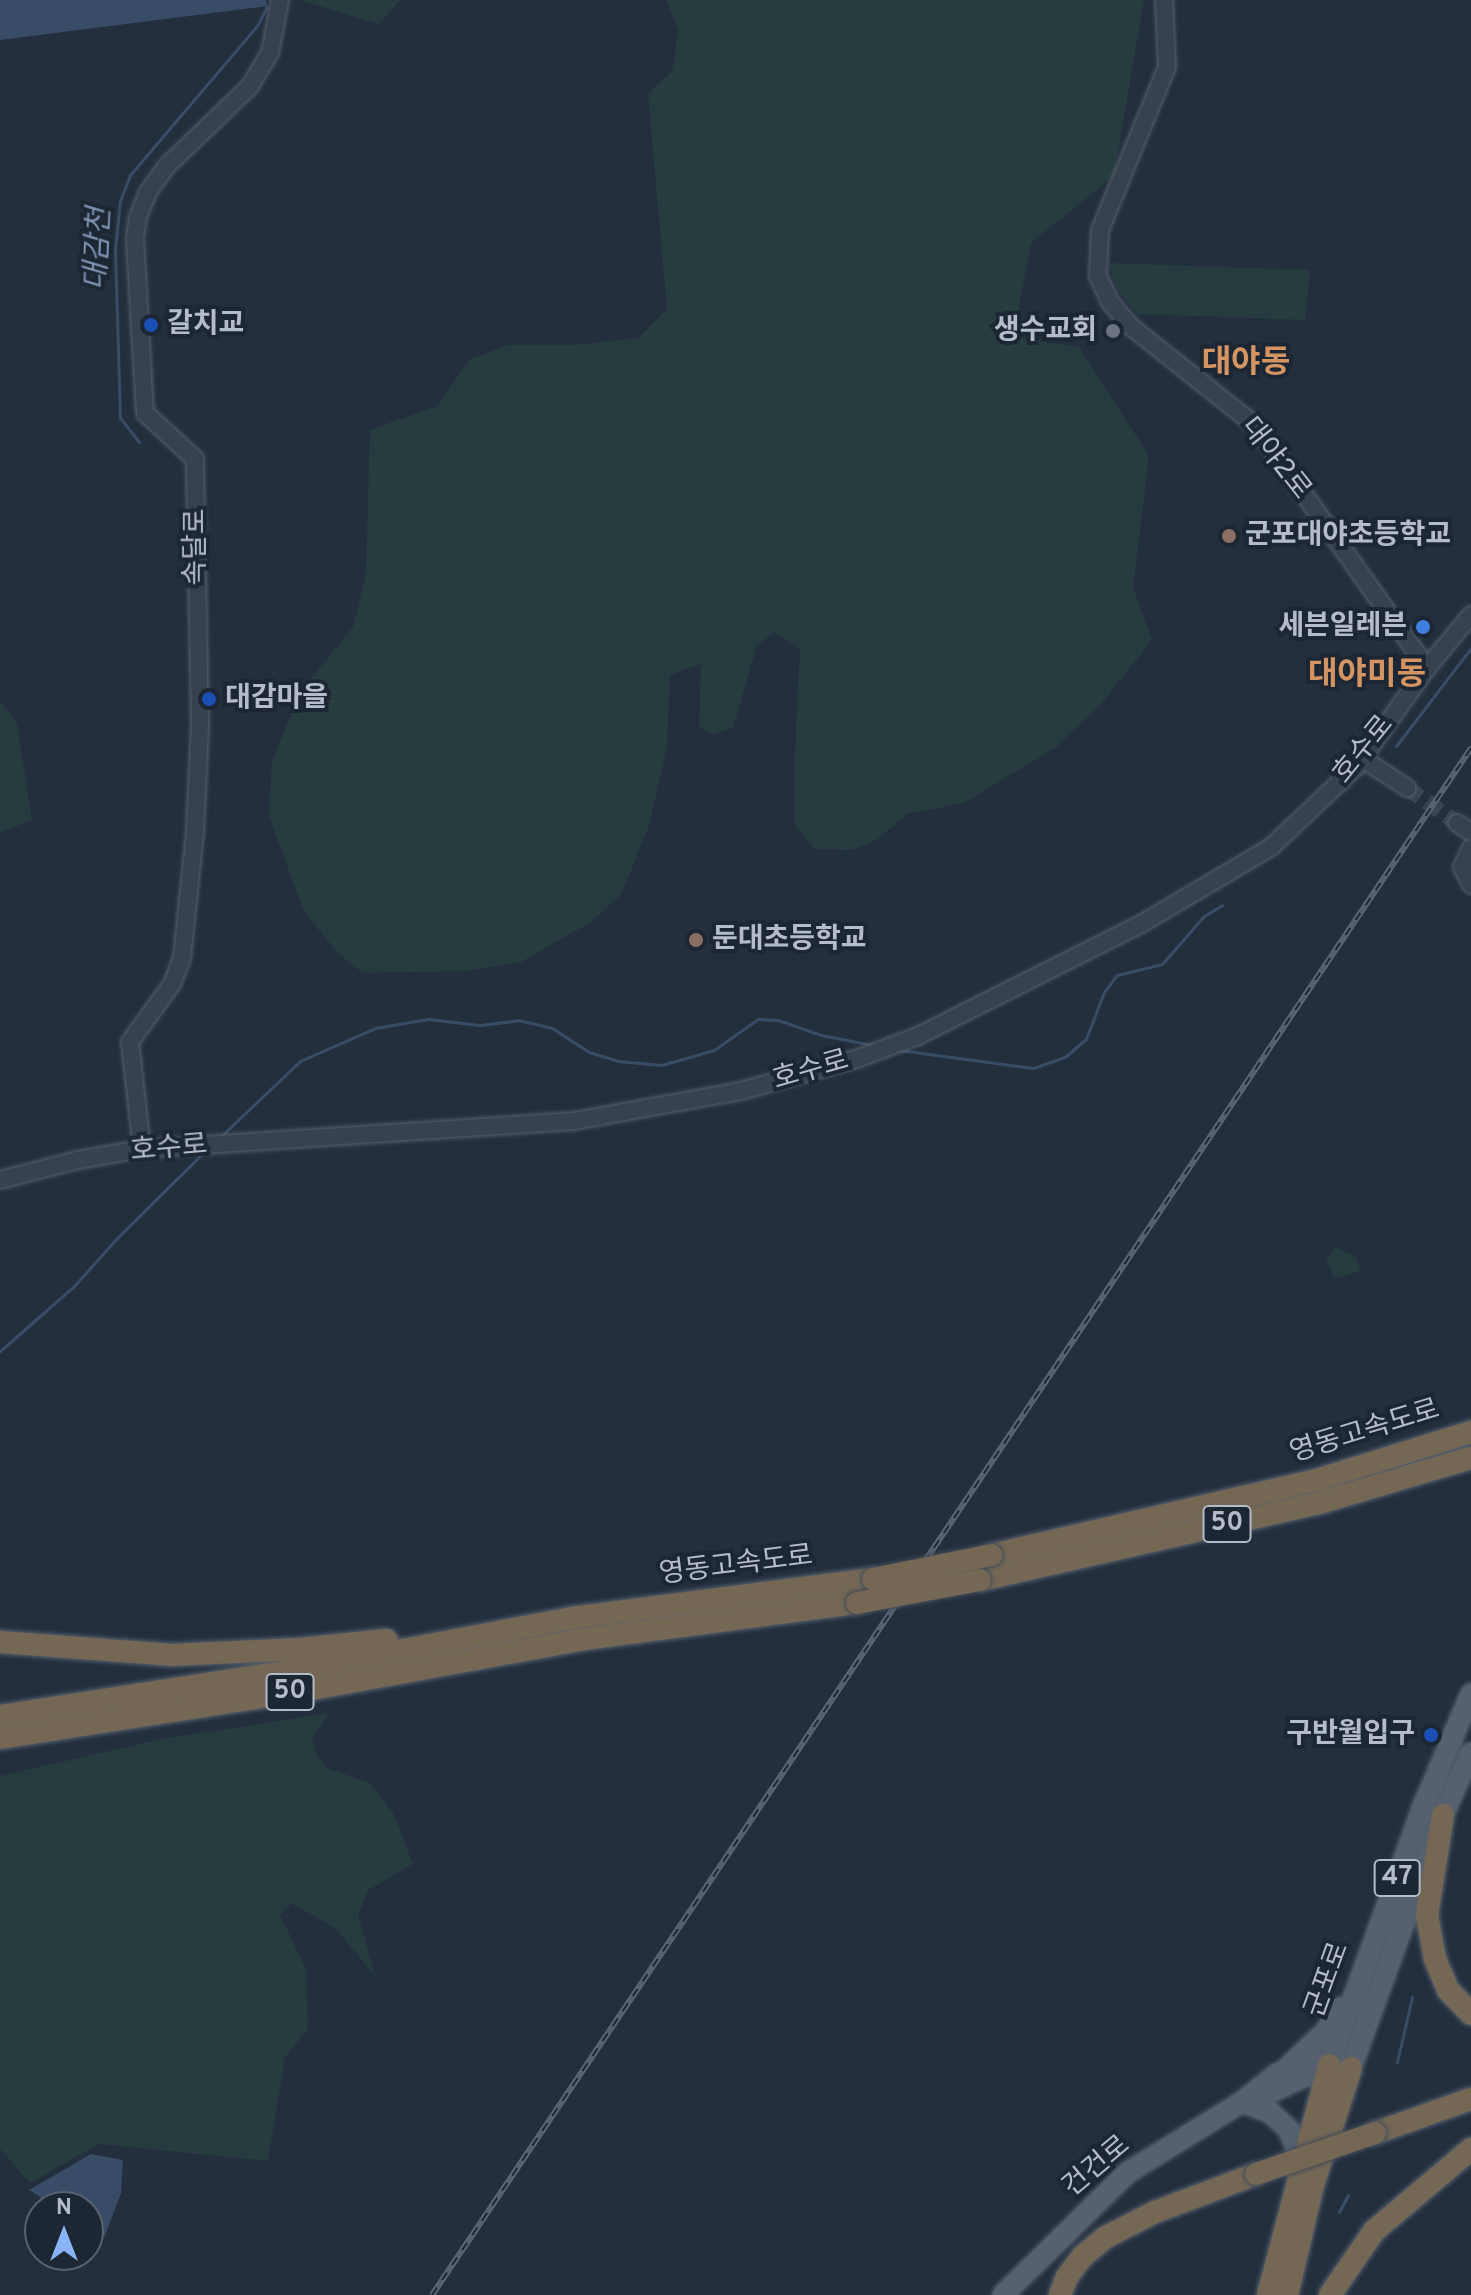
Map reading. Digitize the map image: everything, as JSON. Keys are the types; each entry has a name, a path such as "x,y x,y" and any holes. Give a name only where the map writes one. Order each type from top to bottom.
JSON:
{"highway":[{"name":"영동고속도로","path":"0,1716 297,1670 571,1618 873,1579 992,1555 1320,1479 1471,1432"},
{"name":"영동고속도로","path":"0,1738 578,1640 857,1603 980,1580 1322,1502 1471,1458"},
{"path":"0,1642 106,1653 231,1654 332,1646 571,1618"},
{"path":"0,1750 72,1728"},
{"path":"1443,1815 1427,1915 1435,1959 1448,1990 1470,2014"},
{"name":"군포로","path":"1273,2291 1296,2181 1340,2066"},
{"name":"군포로","path":"1273,2291 1313,2185 1340,2066"},
{"path":"1376,2139 1471,2099"},
{"path":"1060,2295 1067,2277 1083,2256 1106,2237 1155,2212 1471,2110"},
{"path":"1330,2295 1374,2231 1471,2149"},
{"path":"1073,2295 1089,2267 1111,2246 1257,2181"}],"main road":[{"name":"군포로","path":"1340,2066 1353,1997 1422,1809 1471,1694"},
{"name":"군포로","path":"1340,2066 1471,1753"},
{"name":"건건로","path":"1003,2295 1127,2173 1242,2102 1289,2066 1327,2030 1345,1998 1353,1997"},
{"path":"1289,2066 1306,2061 1340,2066"},
{"name":"건건로","path":"1242,2102 1258,2099 1340,2066"},
{"path":"1242,2102 1270,2112 1289,2130 1296,2147 1296,2181"}],"street":[{"name":"속달로","path":"142,1149 130,1042 172,984 182,958 200,761 200,725 195,459 145,413 135,238 138,217 148,192 167,166 250,86 270,53 280,0"},
{"name":"대야2로","path":"1164,0 1167,67 1100,230 1098,276 1110,302 1130,326 1255,425 1427,668"},
{"name":"호수로","path":"0,1180 78,1160 142,1149 574,1121 741,1091 859,1058 918,1036 1141,924 1271,847 1363,759 1427,668 1471,615"},
{"path":"1363,759 1407,788"},
{"path":"1471,848 1462,867 1471,885"}],"green space":[{"path":"300,0 401,0 378,24"},
{"path":"666,0 1144,0 1114,176 1031,243 1013,337 1079,347 1149,456 1133,587 1152,640 1101,704 1055,748 964,803 907,814 878,839 852,850 814,849 795,825 794,771 800,649 775,632 757,645 733,728 712,735 699,726 701,664 670,675 667,746 649,826 621,895 588,924 521,962 467,971 363,973 339,954 304,912 269,816 272,761 301,691 353,627 366,574 370,430 437,406 470,359 509,345 574,345 639,338 667,309 648,94 673,70 678,30"},
{"path":"1109,263 1310,270 1305,320 1137,314 1116,288"},
{"path":"0,701 17,723 32,820 0,832"},
{"path":"1335,1247 1356,1257 1360,1271 1336,1278 1333,1276 1326,1259"},
{"path":"330,1713 312,1738 316,1753 327,1768 370,1783 393,1813 413,1864 368,1890 358,1915 375,1976 336,1929 292,1903 280,1915 306,1969 308,2029 285,2057 268,2161 99,2144 30,2183 0,2149 0,1776 162,1739"}],"water":[{"path":"0,0 266,0 267,6 0,40"},
{"path":"91,2154 123,2160 121,2193 104,2238 104,2191 29,2190"}],"waterway":[{"name":"대감천","path":"139,442 120,418 115,249 120,201 130,175 257,26 267,6"},
{"path":"1396,746 1471,648"},
{"path":"899,1050 1033,1068 1065,1057 1086,1039 1104,992 1117,975 1162,964 1204,916 1222,905"},
{"path":"219,1138 300,1061 375,1028 428,1019 480,1025 518,1020 552,1028 589,1052 618,1061 662,1065 714,1050 758,1019 778,1020 821,1035 872,1045"},
{"path":"0,1351 75,1285 116,1239 205,1151"},
{"path":"1397,2062 1412,1997"},
{"path":"1339,2212 1348,2195"}],"tunnel":[{"path":"1407,788 1457,823"}],"railway":[{"path":"432,2295 1471,748"}],"place":[{"name":"갈치교","path":"151,325"},
{"name":"생수교회","path":"1113,331"},
{"name":"군포대야초등학교","path":"1229,536"},
{"name":"세븐일레븐","path":"1423,627"},
{"name":"대감마을","path":"209,699"},
{"name":"둔대초등학교","path":"696,940"},
{"name":"구반월입구","path":"1431,1735"}],"district":[{"name":"대야동","path":"1246,364"},
{"name":"대야미동","path":"1367,676"}]}
